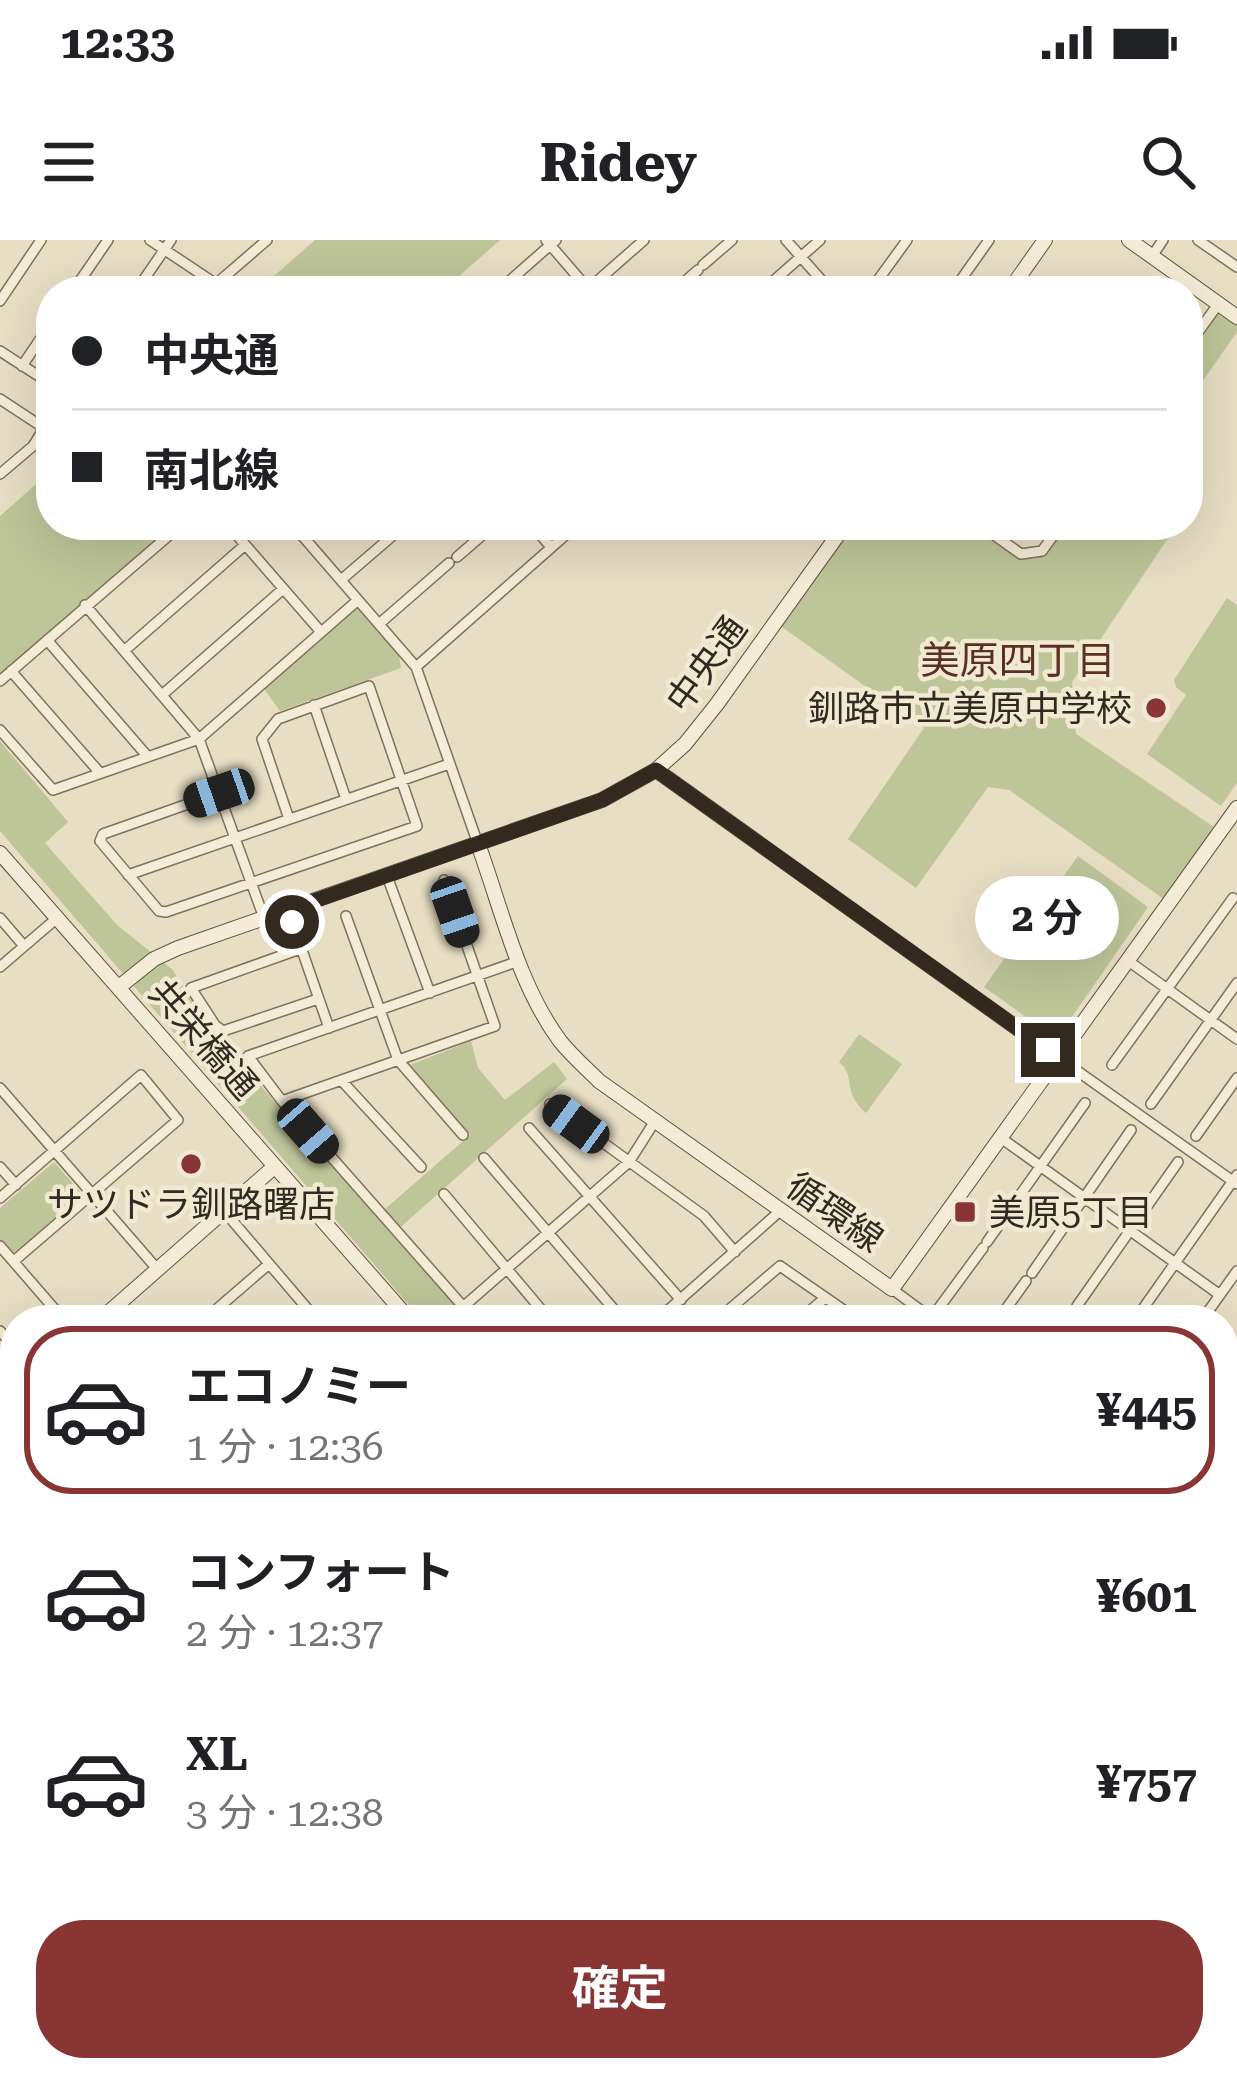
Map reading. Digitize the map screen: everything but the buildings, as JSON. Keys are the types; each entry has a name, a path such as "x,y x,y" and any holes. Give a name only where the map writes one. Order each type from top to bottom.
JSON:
{"street":[{"path":"0,301 41,240"},
{"path":"83,276 108,240"},
{"path":"151,240 168,245 206,276"},
{"path":"246,240 254,251"},
{"path":"225,276 267,240"},
{"path":"604,276 644,240"},
{"path":"691,276 732,240"},
{"path":"786,240 818,276"},
{"path":"779,276 820,240"},
{"path":"881,276 907,240"},
{"path":"964,276 989,240"},
{"path":"1021,276 1046,240"},
{"path":"1129,240 1181,276"},
{"path":"1152,256 1163,240"},
{"path":"1198,240 1237,267"},
{"path":"514,276 551,242 577,276"},
{"path":"146,276 168,245"},
{"path":"1203,292 1237,317"},
{"path":"1203,325 1219,303"},
{"path":"22,366 36,345"},
{"path":"0,350 36,375"},
{"path":"0,399 36,423"},
{"path":"0,474 36,441"},
{"path":"0,682 163,540"},
{"path":"241,540 321,632"},
{"path":"306,540 416,667 478,844"},
{"path":"341,580 388,540"},
{"path":"379,623 476,540"},
{"path":"545,540 551,547"},
{"path":"416,667 560,540"},
{"name":"中央通","path":"119,987 154,959 602,800 656,770 676,754 717,704 833,540"},
{"path":"1001,540 1021,554 1042,551 1050,540"},
{"path":"124,651 245,545"},
{"path":"162,695 283,589"},
{"path":"0,730 53,790 200,739 358,600"},
{"path":"85,605 200,739 264,918"},
{"path":"47,640 148,757"},
{"path":"11,671 100,773"},
{"path":"219,793 104,833 100,841 159,911 417,826 369,686 278,718 262,739 289,819"},
{"path":"314,705 346,799"},
{"path":"128,875 449,764"},
{"path":"656,770 1235,1180 1145,1305"},
{"name":"循環線","path":"478,844 536,1004 562,1044 599,1082 892,1289 1237,808"},
{"name":"共栄橋通","path":"0,853 390,1305"},
{"path":"387,876 430,993"},
{"path":"282,1101 495,1026 444,880"},
{"path":"1112,1065 1233,898"},
{"path":"288,910 329,1028"},
{"path":"346,916 398,1060 463,1135"},
{"path":"0,917 24,946"},
{"path":"0,967 57,918"},
{"path":"300,949 190,988 223,1030 318,999"},
{"path":"1127,960 1237,1039"},
{"path":"461,1305 248,1056 519,961"},
{"path":"1151,1104 1237,983"},
{"path":"0,1198 141,1076 178,1120 14,1261"},
{"path":"1196,1136 1237,1078"},
{"path":"341,1080 422,1167"},
{"path":"0,1088 158,1270"},
{"path":"942,1305 1085,1102"},
{"path":"550,1104 704,1216 735,1252"},
{"path":"465,1305 628,1162 655,1121"},
{"path":"529,1128 681,1300"},
{"path":"1009,1305 1131,1130"},
{"path":"1001,1138 1220,1295"},
{"path":"484,1158 610,1305"},
{"path":"1078,1305 1178,1162"},
{"path":"117,1305 274,1166"},
{"path":"0,1167 16,1185"},
{"path":"444,1194 537,1305"},
{"path":"675,1305 780,1210"},
{"path":"224,1213 304,1305"},
{"path":"0,1246 51,1305"},
{"path":"222,1305 269,1264"},
{"path":"734,1305 780,1266 836,1305"},
{"path":"1213,1305 1237,1271"},
{"path":"892,1289 913,1305"},
{"path":"817,1305 825,1298"}],"green space":[{"path":"315,240 500,240 459,276 274,276"},
{"path":"1219,303 1237,317 1237,332 1203,381 1203,325"},
{"path":"36,484 36,540 157,540 0,678 0,516"},
{"path":"834,540 1001,540 1021,554 1043,551 1051,540 1167,540 1072,682 1076,734 1220,831 1168,902 1009,790 988,787 916,888 848,839 924,728 775,622"},
{"path":"1227,598 1237,605 1237,783 1221,806 1147,754 1186,695 1174,680"},
{"path":"357,607 399,655 401,668 280,711 264,689"},
{"path":"0,741 68,822 45,843 117,925 172,969 211,1030 377,1216 470,1135 410,1065 471,1041 478,1068 505,1100 554,1062 567,1079 394,1233 456,1305 409,1305 0,831"},
{"path":"1078,856 1148,907 1065,1027 1044,1030 984,987"},
{"path":"859,1034 902,1064 866,1113 839,1062"},
{"path":"54,1162 83,1195 14,1255 0,1239 0,1208"}],"place":[{"name":"釧路市立美原中学校","path":"1156,708"},
{"name":"サツドラ釧路曙店","path":"191,1164"},
{"name":"美原5丁目","path":"965,1212"}],"district":[{"name":"美原四丁目","path":"1018,660"}],"route":[{"path":"292,922 288,910 602,800 656,770 1048,1050"}]}
